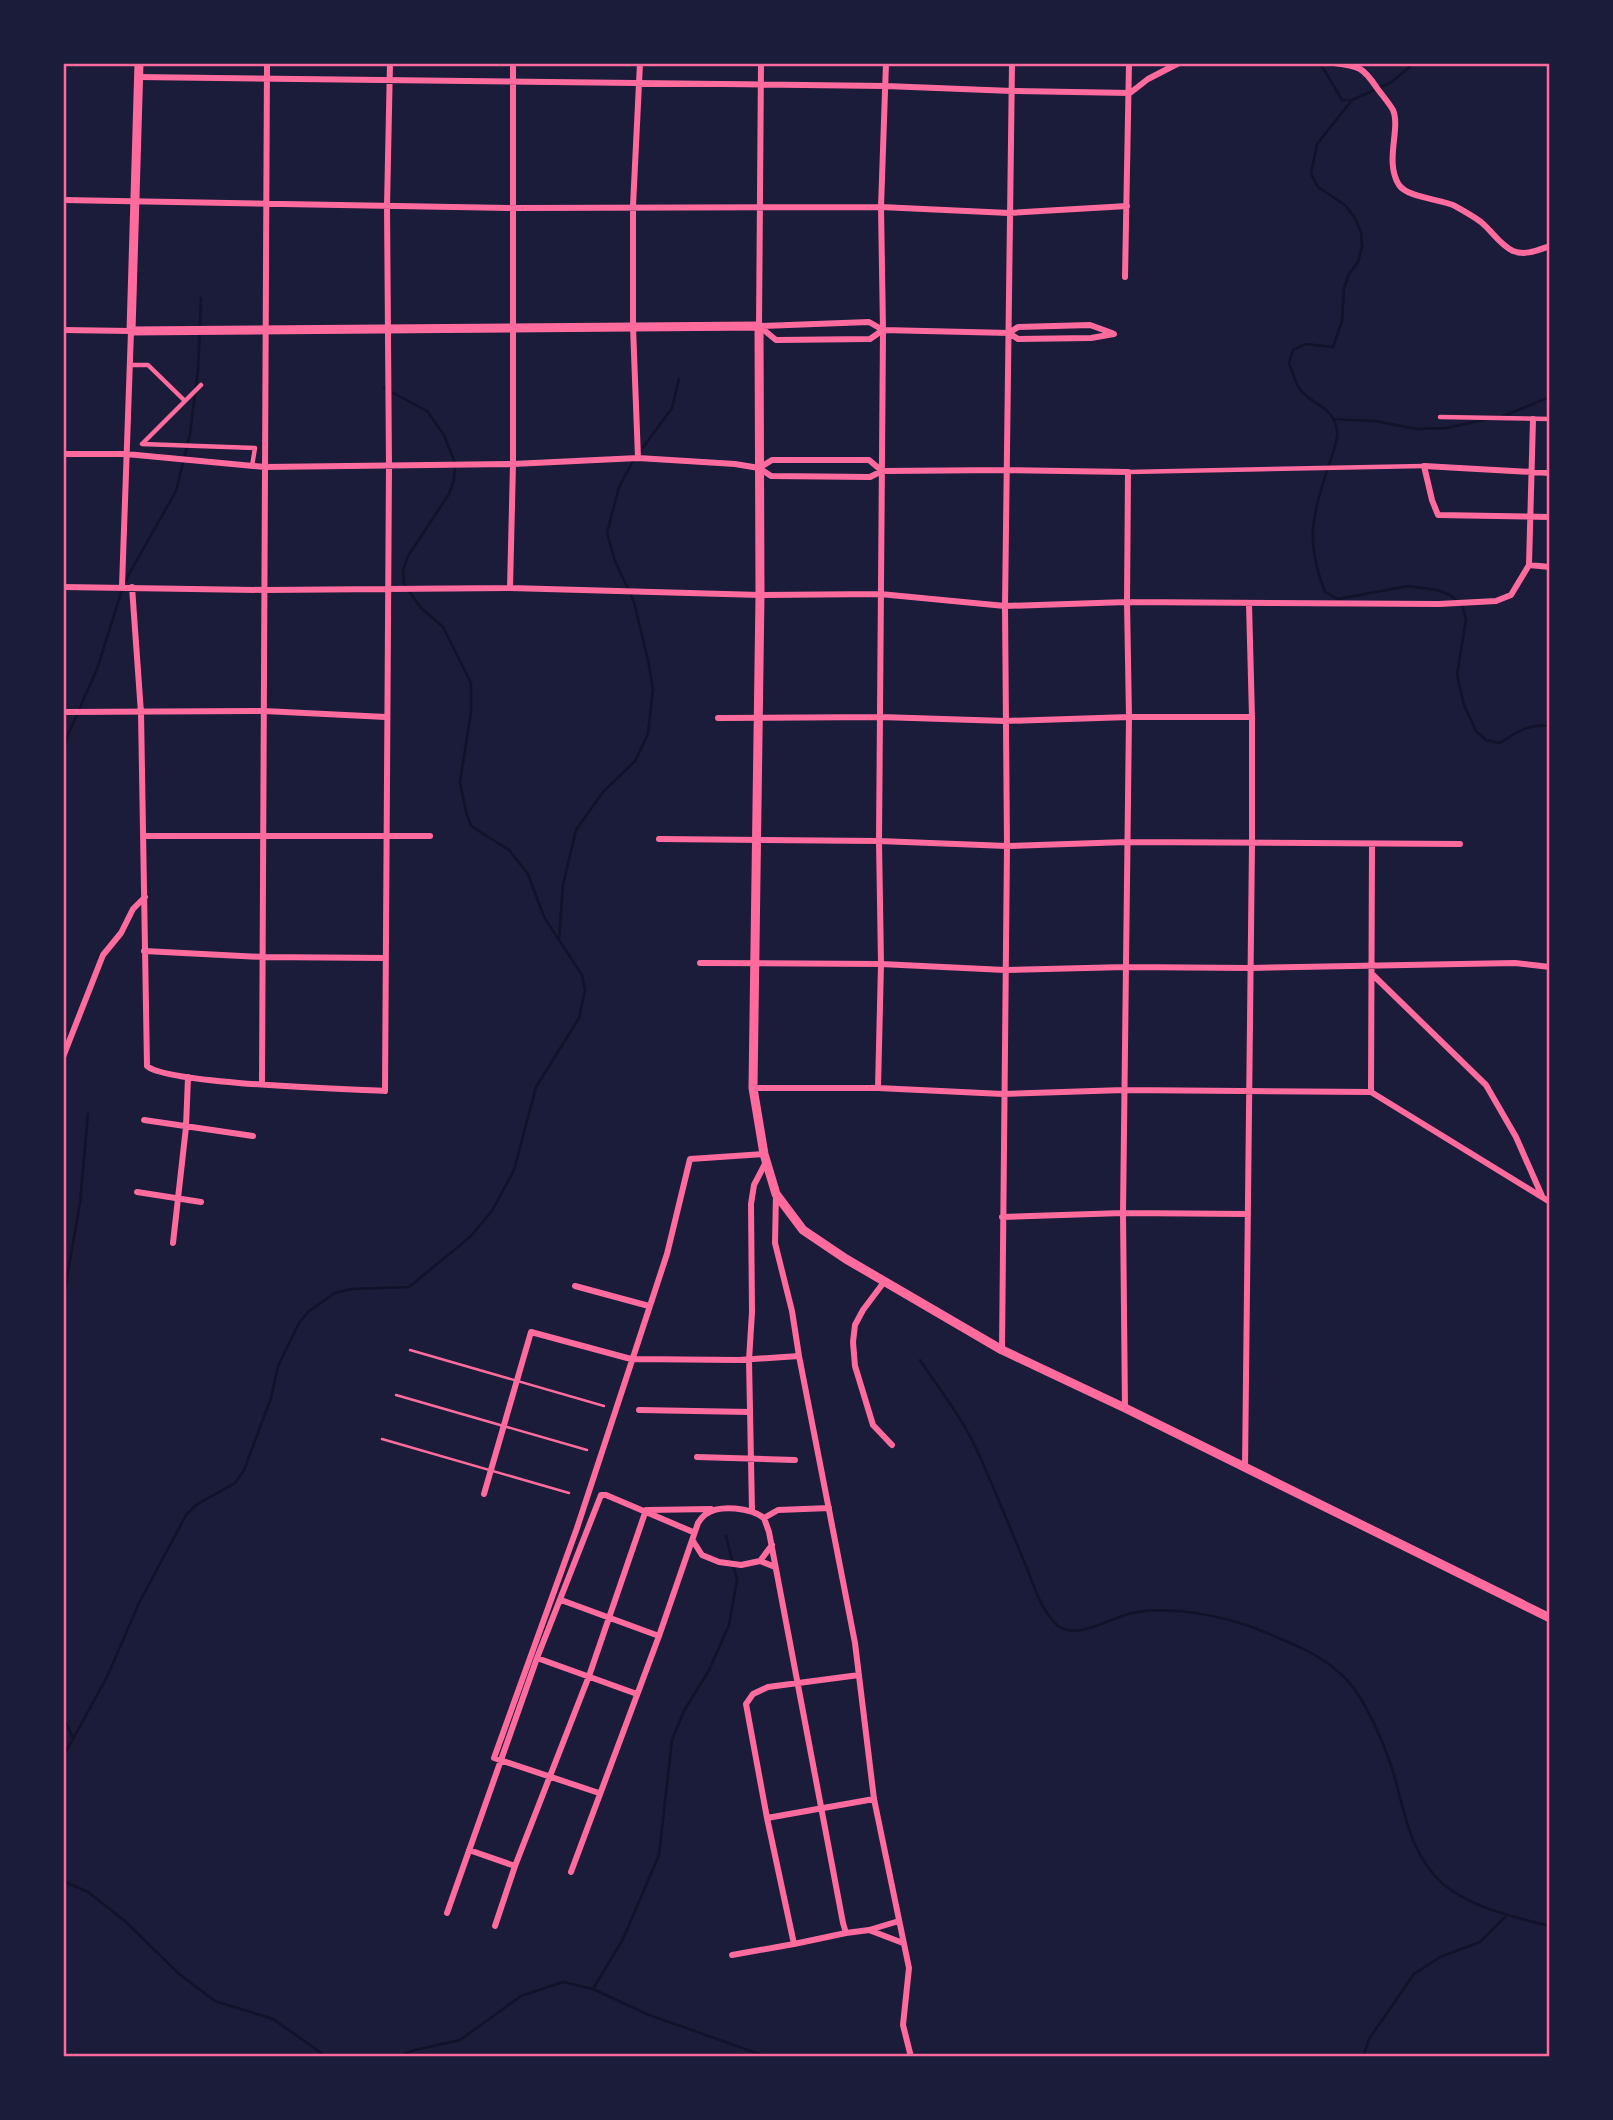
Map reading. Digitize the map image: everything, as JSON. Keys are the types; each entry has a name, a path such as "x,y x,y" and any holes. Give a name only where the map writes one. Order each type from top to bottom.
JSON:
{"main road":[{"path":"139,63 131,331 759,326 760,595 754,1087 765,1158 776,1194 803,1230 884,1282 1002,1350 1550,1618"}],"street":[{"path":"262,1084 267,63"},
{"path":"132,587 141,713 147,1066 157,1072 188,1077 385,1091 389,466 387,206 390,63"},
{"path":"510,588 513,464 513,63"},
{"path":"638,458 633,327 634,206 640,63"},
{"path":"759,326 761,63"},
{"path":"878,1088 881,964 881,207 886,63"},
{"path":"1002,1350 1007,846 1005,606 1012,63"},
{"path":"1125,277 1129,63"},
{"path":"138,78 512,80 1130,93 1148,79 1179,63"},
{"path":"1334,63 1357,66 1366,71 1394,111 1394,175 1400,187 1407,193 1438,199 1456,206 1481,222 1497,239 1514,251 1531,253 1550,246"},
{"path":"63,200 513,208 881,207 1009,213 1127,206"},
{"path":"759,326 869,322 883,330 1009,332 1018,327 1090,325 1114,334 1091,338 1018,339 1009,332"},
{"path":"759,326 776,340 870,340 883,330"},
{"path":"63,330 131,331 122,586"},
{"path":"130,365 148,365 185,401"},
{"path":"201,385 142,444 255,448 252,466"},
{"path":"1440,417 1550,419"},
{"path":"63,587 264,590 510,588 760,595 880,594 1005,606 1127,602 1439,604 1496,601 1511,595 1529,565 1533,419"},
{"path":"63,454 126,454 265,467 513,464 638,458 735,464 759,468 771,476 870,477 882,471 1128,472 1424,466 1550,473"},
{"path":"759,468 772,460 869,460 882,471"},
{"path":"1424,466 1438,515 1550,517"},
{"path":"1125,1408 1123,1213 1129,717 1128,472"},
{"path":"1529,565 1550,566"},
{"path":"1245,1468 1252,843 1249,604"},
{"path":"63,712 264,711 386,717"},
{"path":"718,718 881,717 1005,721 1129,717 1252,718"},
{"path":"144,836 430,836"},
{"path":"659,839 879,841 1007,846 1127,842 1460,844"},
{"path":"1371,844 1371,1092"},
{"path":"63,1057 103,955 121,933 133,909 145,897"},
{"path":"144,951 263,957 386,958"},
{"path":"700,963 881,964 1005,970 1515,963 1550,967"},
{"path":"1373,975 1486,1085 1516,1137 1542,1196"},
{"path":"173,1243 186,1127 188,1077"},
{"path":"754,1087 878,1088 1003,1094 1124,1090 1371,1092 1550,1202"},
{"path":"144,1120 253,1136"},
{"path":"599,1794 494,1758 577,1528 667,1254 690,1159 765,1158 754,1185 751,1204 752,1312 749,1360 752,1511"},
{"path":"137,1192 201,1202"},
{"path":"776,1194 775,1243 792,1311 829,1508 859,1675 874,1799 909,1968 903,2025 911,2057"},
{"path":"1002,1217 1123,1213 1248,1214"},
{"path":"884,1282 855,1325 853,1342 855,1366 873,1425 892,1445"},
{"path":"575,1286 649,1306"},
{"path":"484,1494 531,1332 631,1359 749,1360 799,1356"},
{"path":"639,1410 750,1412"},
{"path":"696,1457 796,1460"},
{"path":"447,1913 537,1658 601,1495 646,1510 693,1532"},
{"path":"764,1518 778,1510 829,1508"},
{"path":"571,1872 659,1636 693,1541 693,1532 706,1513 716,1509"},
{"path":"646,1510 752,1511 764,1518 772,1545 846,1933"},
{"path":"495,1926 515,1866 589,1676 646,1510"},
{"path":"693,1541 702,1555"},
{"path":"760,1561 772,1545"},
{"path":"686,1559 702,1555 730,1565 760,1561 775,1567"},
{"path":"561,1600 659,1636"},
{"path":"537,1658 637,1693"},
{"path":"794,1944 746,1704 753,1694 768,1687 859,1675"},
{"path":"767,1818 874,1799"},
{"path":"469,1850 515,1866"},
{"path":"732,1955 870,1930 899,1921"},
{"path":"870,1930 903,1943"}],"lane":[{"path":"410,1350 604,1406"},
{"path":"396,1395 587,1450"},
{"path":"382,1439 569,1493"}],"waterway":[{"path":"1318,63 1342,100 1350,100"},
{"path":"1414,63 1392,82 1352,100 1317,144 1311,174 1318,187 1345,205 1355,218 1361,232 1362,247 1358,262 1349,274 1344,288 1342,321 1333,347 1305,344 1293,350 1289,363 1299,388 1327,410 1337,431 1336,444 1315,516 1315,558 1325,592 1338,599 1408,586 1437,590 1450,595 1462,605 1466,619 1457,675 1464,705 1476,731 1486,740 1500,743 1529,727 1550,726"},
{"path":"124,583 176,491 190,434 198,370 201,298"},
{"path":"639,453 672,408 679,379"},
{"path":"63,1757 107,1677 138,1605 186,1515 196,1505 235,1483 244,1470 271,1398 278,1366 299,1323 309,1311 335,1293 351,1289 409,1287 470,1237 492,1211 514,1170 536,1087 579,1018 585,990 582,975 544,917 528,874 509,850 471,826 466,812 460,782 471,712 471,683 443,627 421,608 404,584 403,570 408,556 449,494 454,480 455,463 444,435 427,411 384,388"},
{"path":"1501,417 1550,397"},
{"path":"1333,419 1375,421 1417,429 1446,428 1488,419"},
{"path":"559,940 563,885 576,830 603,792 635,761 648,734 653,689 648,660 634,602 615,561 607,533 619,487 633,461"},
{"path":"63,756 67,737 97,669 122,590"},
{"path":"63,1300 80,1203 88,1114"},
{"path":"920,1360 972,1440 1037,1595 1054,1622 1061,1628 1080,1630 1143,1611 1196,1613 1248,1626 1316,1656 1344,1677 1369,1714 1390,1762 1413,1841 1433,1874 1454,1892 1480,1905 1550,1926"},
{"path":"593,1989 623,1939 659,1855 672,1740 684,1711 709,1670 729,1625 737,1580 726,1536"},
{"path":"63,1716 73,1738"},
{"path":"63,1881 88,1892 125,1921 179,1974 215,2001 273,2019 327,2057"},
{"path":"1363,2057 1369,2039 1414,1974 1440,1957 1480,1942 1507,1915"},
{"path":"396,2057 460,2040 521,1996 563,1982 593,1989 649,2015 768,2057"}]}
